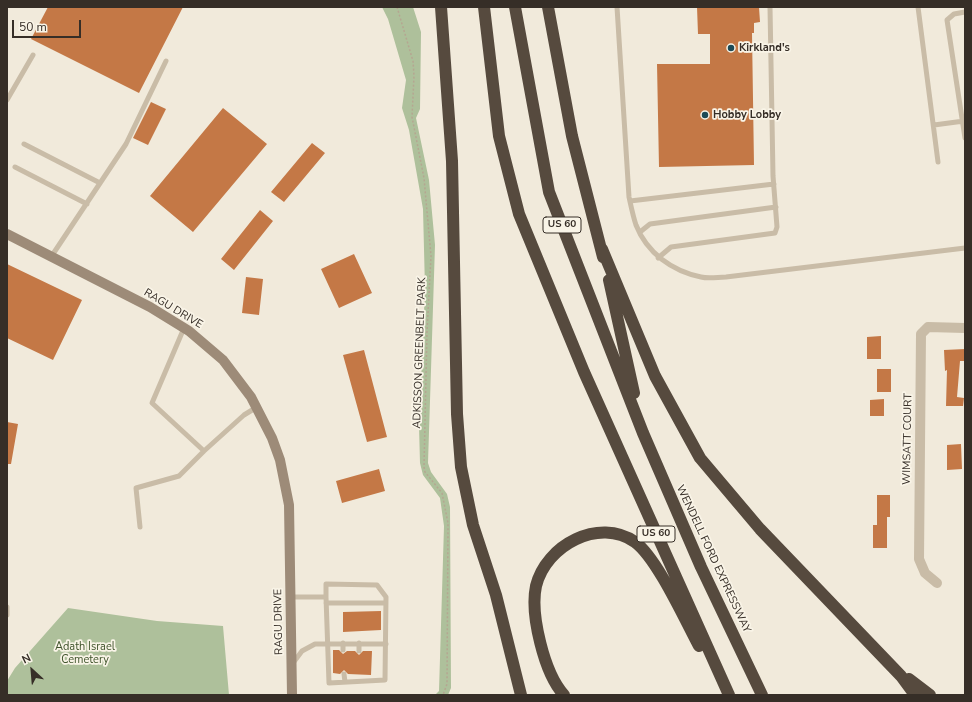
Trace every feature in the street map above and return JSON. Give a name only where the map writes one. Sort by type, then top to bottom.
[{"type":"highway","points":[[441,7],[452,161],[455,240],[457,414],[461,467],[473,525],[496,595],[521,695]]},
{"type":"highway","name":"US 60","points":[[515,7],[549,192],[643,434]]},
{"type":"highway","points":[[548,7],[572,136],[602,249],[643,434]]},
{"type":"highway","name":"US 60","points":[[484,10],[499,136],[519,214],[584,372],[729,695]]},
{"type":"highway","points":[[602,249],[655,376],[700,458],[760,529],[889,664],[915,695]]},
{"type":"highway","name":"WENDELL FORD EXPRESSWAY","points":[[643,434],[701,567],[762,695]]},
{"type":"highway","points":[[564,695],[556,686],[542,650],[535,598],[536,585],[544,568],[555,553],[581,536],[598,533],[624,536],[635,543],[648,555],[725,695]]},
{"type":"highway","points":[[889,664],[930,695]]},
{"type":"street","name":"RAGU DRIVE","points":[[7,234],[150,307],[184,328],[207,344],[223,360],[238,378],[257,407],[272,438],[285,482],[289,505],[292,695]]},
{"type":"street","name":"WIMSATT COURT","points":[[937,583],[925,574],[919,558],[921,334],[928,327],[965,328]]},
{"type":"lane","points":[[617,7],[630,201],[636,225],[649,247],[658,258],[674,268],[702,278],[726,277],[965,248]]},
{"type":"lane","points":[[658,258],[671,247],[775,233],[777,229],[774,184],[770,7]]},
{"type":"lane","points":[[918,7],[938,162]]},
{"type":"lane","points":[[965,12],[948,16],[946,20],[964,121],[965,138]]},
{"type":"lane","points":[[7,100],[33,55]]},
{"type":"lane","points":[[51,256],[126,144],[166,61]]},
{"type":"lane","points":[[934,125],[964,121]]},
{"type":"lane","points":[[24,144],[100,183]]},
{"type":"lane","points":[[15,167],[87,204]]},
{"type":"lane","points":[[630,201],[774,184]]},
{"type":"lane","points":[[640,232],[650,224],[776,208]]},
{"type":"lane","points":[[184,328],[152,403],[204,451]]},
{"type":"lane","points":[[140,527],[136,488],[179,476],[244,415],[257,407]]},
{"type":"lane","points":[[326,584],[377,584],[386,597],[385,680],[329,683],[326,597],[326,584]]},
{"type":"lane","points":[[290,597],[326,597]]},
{"type":"lane","points":[[326,603],[386,603]]},
{"type":"lane","points":[[7,607],[7,615]]},
{"type":"lane","points":[[343,643],[343,650]]},
{"type":"lane","points":[[291,665],[302,651],[314,644],[386,644]]},
{"type":"lane","points":[[359,644],[359,651]]},
{"type":"lane","points":[[344,674],[344,682]]},
{"type":"lane","points":[[360,674],[360,681]]},
{"type":"path","name":"ADKISSON GREENBELT PARK","points":[[397,7],[413,61],[414,82],[412,117],[423,172],[430,244],[424,467],[429,478],[442,492],[448,523],[447,684],[443,695]]},
{"type":"green space","points":[[382,7],[413,7],[421,32],[420,109],[416,118],[429,180],[435,245],[428,463],[431,472],[447,494],[450,507],[451,688],[448,695],[435,695],[439,691],[444,526],[440,498],[423,475],[420,463],[419,426],[425,289],[423,209],[409,130],[402,108],[406,80],[388,19]]},
{"type":"green space","name":"Adath Israel Cemetery","points":[[68,608],[157,621],[223,626],[229,695],[7,695],[7,681],[15,668]]},
{"type":"building","points":[[48,7],[183,7],[139,93],[31,39]]},
{"type":"building","name":"Hobby Lobby","points":[[697,7],[759,7],[760,22],[754,23],[754,33],[752,33],[754,165],[659,167],[657,64],[710,64],[710,34],[698,34]]},
{"type":"building","points":[[151,102],[166,109],[148,145],[133,138]]},
{"type":"building","points":[[223,108],[267,144],[193,232],[150,196]]},
{"type":"building","points":[[312,143],[325,153],[284,202],[271,192]]},
{"type":"building","points":[[260,210],[273,221],[234,270],[221,259]]},
{"type":"building","points":[[354,254],[372,293],[339,308],[321,269]]},
{"type":"building","points":[[7,264],[82,300],[53,360],[7,338]]},
{"type":"building","points":[[246,277],[263,279],[259,315],[242,313]]},
{"type":"building","points":[[881,336],[881,359],[867,359],[867,337]]},
{"type":"building","points":[[965,349],[965,361],[960,361],[957,397],[964,398],[963,406],[946,406],[947,370],[945,371],[944,350]]},
{"type":"building","points":[[364,350],[387,437],[367,442],[343,355]]},
{"type":"building","points":[[877,369],[891,369],[891,392],[877,392]]},
{"type":"building","points":[[884,399],[884,416],[870,416],[870,400]]},
{"type":"building","points":[[7,422],[18,424],[11,464],[7,464]]},
{"type":"building","points":[[961,444],[962,469],[947,470],[947,445]]},
{"type":"building","points":[[379,469],[385,491],[342,503],[336,481]]},
{"type":"building","points":[[877,495],[890,495],[890,517],[887,517],[887,548],[873,548],[873,525],[877,525]]},
{"type":"building","points":[[381,611],[381,630],[343,632],[343,612]]},
{"type":"building","points":[[333,650],[339,650],[343,654],[347,651],[355,651],[359,655],[363,651],[372,651],[371,675],[348,674],[344,670],[340,674],[333,673]]},
{"type":"place","name":"Kirkland's","points":[[731,48]]},
{"type":"place","name":"Hobby Lobby","points":[[705,115]]}]
